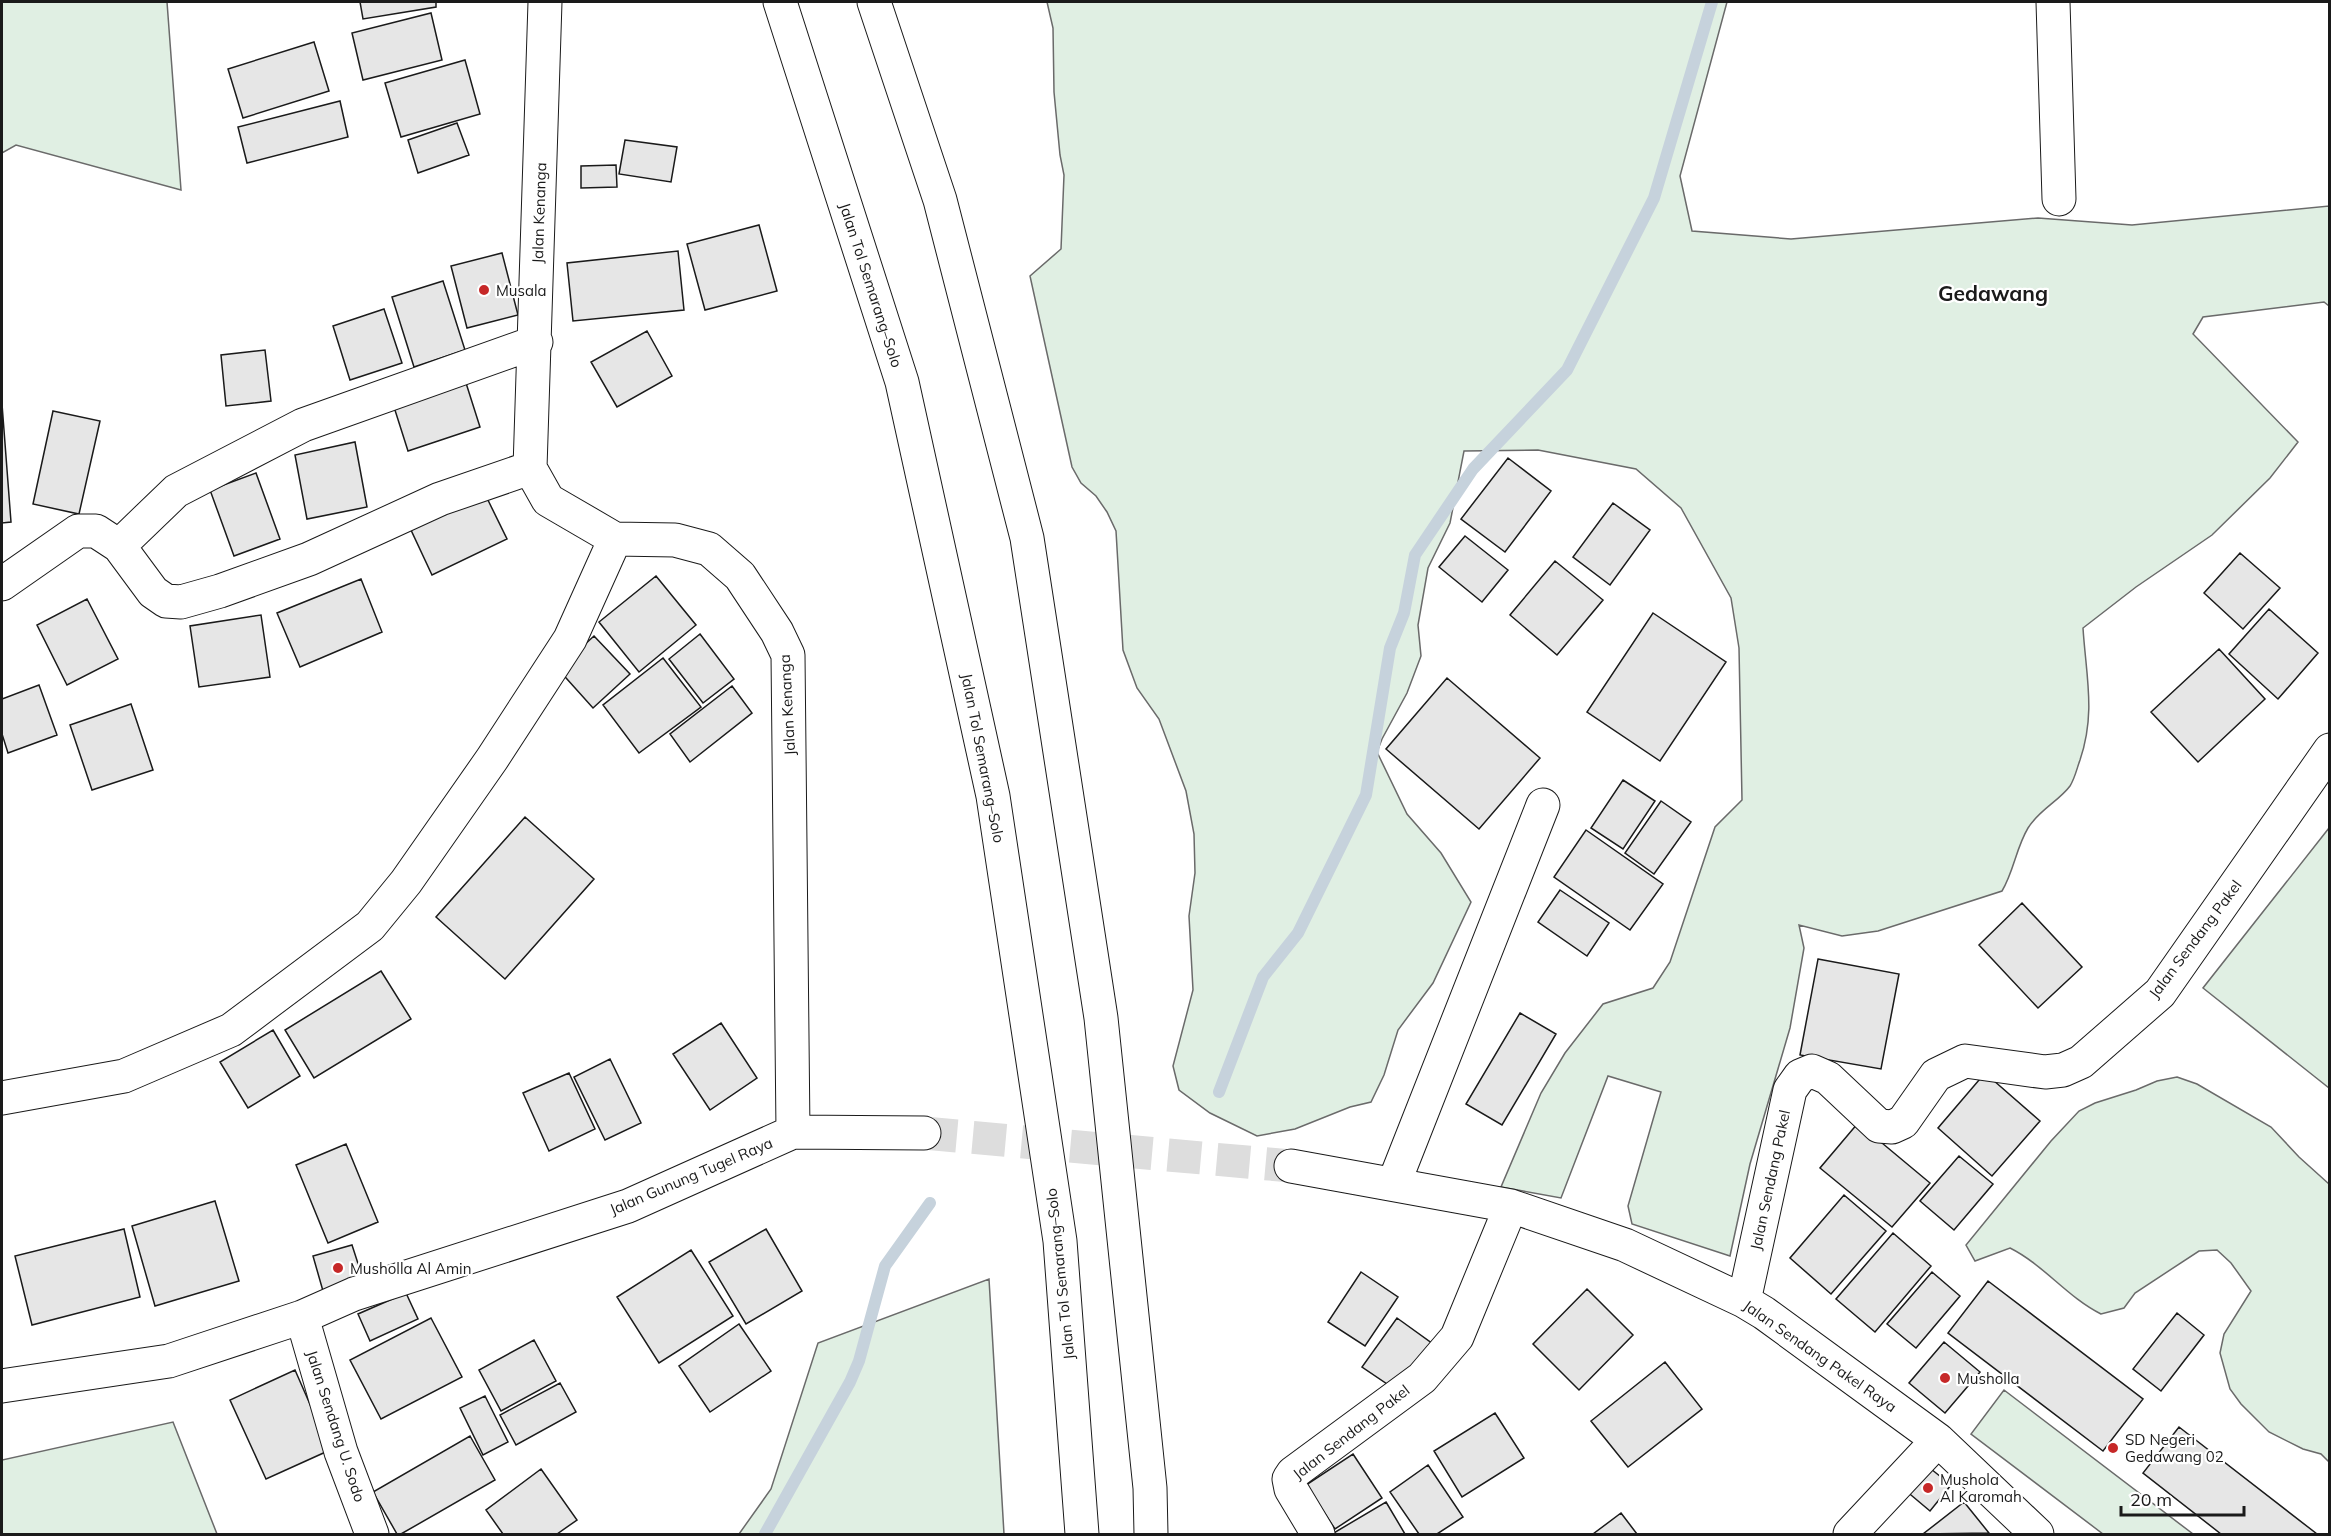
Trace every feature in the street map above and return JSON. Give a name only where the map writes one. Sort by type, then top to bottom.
[{"type":"main road","name":"Jalan Kenanga","points":[[545,2],[536,342],[530,468],[548,500],[615,539],[675,540],[709,549],[740,576],[777,632],[788,655],[793,1132]]},
{"type":"main road","name":"Jalan Tol Semarang–Solo","points":[[780,2],[902,382],[993,796],[1060,1241],[1082,1534]]},
{"type":"main road","points":[[874,2],[940,200],[1027,538],[1101,1018],[1150,1488],[1151,1534]]},
{"type":"main road","points":[[2053,2],[2059,199]]},
{"type":"main road","points":[[119,546],[176,490],[303,425],[536,342]]},
{"type":"main road","points":[[2,584],[78,531],[96,531],[119,546],[153,592],[166,601],[181,602],[220,591],[309,559],[440,499],[530,468]]},
{"type":"main road","points":[[2,1098],[124,1076],[231,1030],[370,926],[406,882],[492,759],[570,639],[615,539]]},
{"type":"main road","name":"Jalan Sendang Pakel","points":[[1744,1301],[1790,1090],[1800,1076],[1812,1071],[1828,1078],[1879,1126],[1892,1127],[1903,1122],[1936,1075],[1965,1060],[2045,1072],[2063,1070],[2081,1062],[2160,993],[2330,750]]},
{"type":"main road","points":[[1394,1183],[1544,806]]},
{"type":"main road","points":[[793,1132],[924,1133]]},
{"type":"main road","name":"Jalan Gunung Tugel Raya","points":[[2,1386],[169,1361],[302,1317],[354,1293],[628,1206],[793,1132]]},
{"type":"main road","name":"Jalan Sendang Pakel Raya","points":[[1291,1166],[1511,1206],[1625,1245],[1744,1301],[1764,1313],[1938,1440],[2037,1534]]},
{"type":"main road","name":"Jalan Sendang Pakel","points":[[1318,1534],[1291,1489],[1289,1479],[1293,1473],[1422,1378],[1457,1336],[1511,1206]]},
{"type":"main road","name":"Jalan Sendang U. Sodo","points":[[302,1317],[341,1452],[372,1534]]},
{"type":"main road","points":[[1850,1534],[1938,1440]]},
{"type":"green space","points":[[2,2],[167,2],[181,190],[16,145],[2,153]]},
{"type":"green space","points":[[1047,2],[1727,2],[1680,176],[1692,231],[1791,239],[2038,218],[2132,225],[2329,206],[2329,306],[2324,302],[2203,317],[2193,334],[2298,442],[2270,478],[2212,535],[2136,587],[2083,628],[2089,710],[2085,743],[2080,760],[2070,786],[2028,828],[2002,891],[1878,931],[1842,936],[1799,925],[1804,948],[1790,1028],[1750,1164],[1730,1256],[1632,1224],[1628,1206],[1661,1092],[1608,1076],[1561,1198],[1501,1187],[1541,1093],[1565,1053],[1603,1004],[1653,988],[1670,962],[1715,827],[1742,800],[1739,648],[1731,598],[1681,508],[1636,469],[1538,450],[1464,451],[1450,523],[1428,568],[1418,625],[1421,656],[1407,693],[1377,752],[1407,814],[1441,853],[1471,902],[1433,983],[1398,1030],[1384,1075],[1371,1102],[1350,1107],[1295,1129],[1257,1136],[1210,1113],[1179,1090],[1173,1066],[1193,990],[1189,916],[1195,873],[1194,834],[1186,791],[1159,719],[1137,688],[1123,650],[1116,531],[1096,496],[1081,483],[1072,467],[1030,276],[1061,249],[1064,175],[1054,92],[1053,28]]},
{"type":"green space","points":[[2329,828],[2329,1088],[2203,988]]},
{"type":"green space","points":[[2177,1077],[2197,1084],[2271,1127],[2329,1184],[2329,1462],[2321,1454],[2303,1449],[2269,1432],[2241,1404],[2230,1389],[2220,1353],[2224,1334],[2251,1291],[2231,1263],[2217,1250],[2199,1251],[2135,1293],[2124,1308],[2101,1314],[2077,1299],[2034,1263],[2010,1248],[1975,1261],[1966,1245],[2051,1141],[2079,1111],[2157,1081]]},
{"type":"green space","points":[[989,1279],[1004,1534],[739,1534],[771,1489],[818,1343]]},
{"type":"green space","points":[[2004,1390],[2193,1534],[2103,1534],[1971,1434]]},
{"type":"green space","points":[[173,1422],[217,1534],[2,1534],[2,1460]]},
{"type":"building","points":[[360,2],[436,2],[436,7],[363,19]]},
{"type":"building","points":[[431,13],[442,60],[363,80],[352,33]]},
{"type":"building","points":[[314,42],[329,91],[243,118],[228,69]]},
{"type":"building","points":[[465,60],[480,114],[401,137],[385,83]]},
{"type":"building","points":[[340,101],[348,137],[247,163],[238,127]]},
{"type":"building","points":[[457,123],[469,155],[418,173],[408,140]]},
{"type":"building","points":[[625,140],[677,147],[671,182],[619,174]]},
{"type":"building","points":[[616,165],[617,187],[581,188],[581,166]]},
{"type":"building","points":[[759,225],[777,291],[705,310],[687,244]]},
{"type":"building","points":[[678,251],[684,310],[573,321],[567,263]]},
{"type":"building","name":"Musala","points":[[502,253],[518,315],[467,328],[451,266]]},
{"type":"building","points":[[443,281],[465,350],[414,367],[392,297]]},
{"type":"building","points":[[384,309],[402,363],[350,380],[333,326]]},
{"type":"building","points":[[647,331],[672,376],[617,407],[591,362]]},
{"type":"building","points":[[265,350],[271,401],[226,406],[221,355]]},
{"type":"building","points":[[466,383],[480,427],[408,451],[394,407]]},
{"type":"building","points":[[2,404],[11,522],[2,523]]},
{"type":"building","points":[[53,411],[100,421],[79,514],[33,504]]},
{"type":"building","points":[[355,442],[367,507],[307,519],[295,455]]},
{"type":"building","points":[[1508,458],[1551,491],[1505,552],[1461,519]]},
{"type":"building","points":[[256,473],[280,539],[234,556],[210,490]]},
{"type":"building","points":[[485,494],[507,539],[432,575],[411,530]]},
{"type":"building","points":[[1613,503],[1650,530],[1610,585],[1573,557]]},
{"type":"building","points":[[1465,536],[1508,570],[1482,602],[1439,567]]},
{"type":"building","points":[[2240,553],[2280,588],[2243,629],[2204,593]]},
{"type":"building","points":[[1555,561],[1603,600],[1557,655],[1510,615]]},
{"type":"building","points":[[656,576],[696,625],[639,672],[599,622]]},
{"type":"building","points":[[361,579],[382,632],[300,667],[277,613]]},
{"type":"building","points":[[87,599],[118,659],[67,685],[37,625]]},
{"type":"building","points":[[2269,609],[2318,653],[2278,699],[2229,654]]},
{"type":"building","points":[[1653,613],[1726,662],[1660,761],[1587,712]]},
{"type":"building","points":[[261,615],[270,677],[199,687],[190,626]]},
{"type":"building","points":[[700,634],[734,679],[703,703],[669,659]]},
{"type":"building","points":[[594,636],[630,674],[593,708],[558,669]]},
{"type":"building","points":[[2219,649],[2265,699],[2198,762],[2151,712]]},
{"type":"building","points":[[663,658],[701,707],[639,753],[603,705]]},
{"type":"building","points":[[1447,678],[1540,758],[1479,829],[1386,749]]},
{"type":"building","points":[[39,685],[57,735],[8,753],[2,734],[2,699]]},
{"type":"building","points":[[732,686],[752,713],[690,762],[670,734]]},
{"type":"building","points":[[131,704],[153,770],[92,790],[70,725]]},
{"type":"building","points":[[1623,780],[1655,801],[1623,849],[1591,828]]},
{"type":"building","points":[[1661,801],[1691,822],[1654,874],[1625,853]]},
{"type":"building","points":[[525,817],[594,879],[505,979],[436,917]]},
{"type":"building","points":[[1586,830],[1663,884],[1630,930],[1554,877]]},
{"type":"building","points":[[1560,890],[1609,923],[1587,956],[1538,922]]},
{"type":"building","points":[[2022,903],[2082,967],[2038,1008],[1979,945]]},
{"type":"building","points":[[1818,959],[1899,974],[1881,1069],[1800,1055]]},
{"type":"building","points":[[381,971],[411,1019],[314,1078],[285,1030]]},
{"type":"building","points":[[1520,1013],[1556,1034],[1502,1125],[1466,1104]]},
{"type":"building","points":[[721,1023],[757,1078],[710,1110],[673,1054]]},
{"type":"building","points":[[273,1030],[300,1076],[248,1108],[220,1062]]},
{"type":"building","points":[[610,1059],[641,1123],[605,1140],[574,1077]]},
{"type":"building","points":[[569,1073],[595,1129],[549,1151],[523,1093]]},
{"type":"building","points":[[1985,1073],[2040,1121],[1992,1176],[1938,1128]]},
{"type":"building","points":[[1858,1123],[1930,1183],[1892,1227],[1820,1168]]},
{"type":"building","points":[[346,1144],[378,1222],[328,1243],[296,1165]]},
{"type":"building","points":[[1959,1156],[1993,1184],[1954,1230],[1920,1201]]},
{"type":"building","points":[[1844,1195],[1886,1231],[1831,1294],[1790,1258]]},
{"type":"building","points":[[215,1201],[239,1281],[155,1306],[132,1226]]},
{"type":"building","points":[[124,1229],[140,1297],[32,1325],[15,1256]]},
{"type":"building","points":[[766,1229],[802,1291],[746,1324],[709,1262]]},
{"type":"building","points":[[1893,1233],[1931,1266],[1875,1332],[1836,1299]]},
{"type":"building","name":"Musholla Al Amin","points":[[352,1245],[363,1279],[323,1291],[313,1256]]},
{"type":"building","points":[[691,1250],[733,1316],[659,1363],[617,1297]]},
{"type":"building","points":[[1361,1272],[1398,1297],[1365,1346],[1328,1322]]},
{"type":"building","points":[[1932,1272],[1960,1296],[1916,1348],[1887,1324]]},
{"type":"building","points":[[1988,1281],[2143,1399],[2103,1451],[1948,1333]]},
{"type":"building","points":[[1587,1289],[1633,1335],[1579,1390],[1533,1344]]},
{"type":"building","points":[[406,1293],[418,1319],[370,1341],[358,1314]]},
{"type":"building","points":[[2177,1313],[2204,1335],[2161,1391],[2133,1369]]},
{"type":"building","points":[[431,1318],[462,1377],[381,1419],[350,1360]]},
{"type":"building","points":[[1397,1318],[1433,1344],[1399,1392],[1362,1367]]},
{"type":"building","points":[[739,1324],[771,1371],[710,1412],[679,1366]]},
{"type":"building","points":[[534,1340],[556,1381],[501,1411],[479,1370]]},
{"type":"building","name":"Musholla","points":[[1944,1342],[1980,1372],[1945,1413],[1909,1383]]},
{"type":"building","points":[[1665,1362],[1702,1409],[1628,1467],[1591,1421]]},
{"type":"building","points":[[295,1370],[330,1450],[266,1479],[230,1400]]},
{"type":"building","points":[[560,1383],[576,1412],[516,1445],[500,1415]]},
{"type":"building","points":[[485,1396],[508,1442],[483,1455],[460,1408]]},
{"type":"building","points":[[1495,1413],[1524,1458],[1462,1497],[1434,1451]]},
{"type":"building","points":[[2179,1427],[2317,1534],[2221,1534],[2143,1473]]},
{"type":"building","points":[[470,1436],[495,1480],[401,1534],[397,1534],[373,1492]]},
{"type":"building","points":[[1353,1454],[1382,1498],[1335,1529],[1306,1485]]},
{"type":"building","points":[[1428,1465],[1463,1517],[1437,1534],[1419,1534],[1390,1492]]},
{"type":"building","name":"Mushola Al Karomah","points":[[1926,1465],[1951,1485],[1930,1511],[1905,1490]]},
{"type":"building","points":[[541,1469],[577,1520],[557,1534],[503,1534],[486,1510]]},
{"type":"building","points":[[1386,1502],[1405,1534],[1332,1534]]},
{"type":"building","points":[[1964,1502],[1989,1533],[1923,1534]]},
{"type":"building","points":[[1621,1513],[1637,1534],[1593,1534]]},
{"type":"waterway","points":[[1219,1092],[1263,977],[1298,933],[1366,795],[1390,648],[1404,613],[1415,555],[1473,469],[1567,370],[1654,198],[1712,2]]},
{"type":"waterway","points":[[765,1534],[850,1382],[859,1361],[885,1266],[930,1203]]},
{"type":"tunnel","points":[[924,1133],[1291,1166]]},
{"type":"place","name":"Musala","points":[[484,290]]},
{"type":"place","name":"Musholla Al Amin","points":[[338,1268]]},
{"type":"place","name":"Musholla","points":[[1945,1378]]},
{"type":"place","name":"SD Negeri Gedawang 02","points":[[2113,1448]]},
{"type":"place","name":"Mushola Al Karomah","points":[[1928,1488]]},
{"type":"district","name":"Gedawang","points":[[1993,293]]}]
